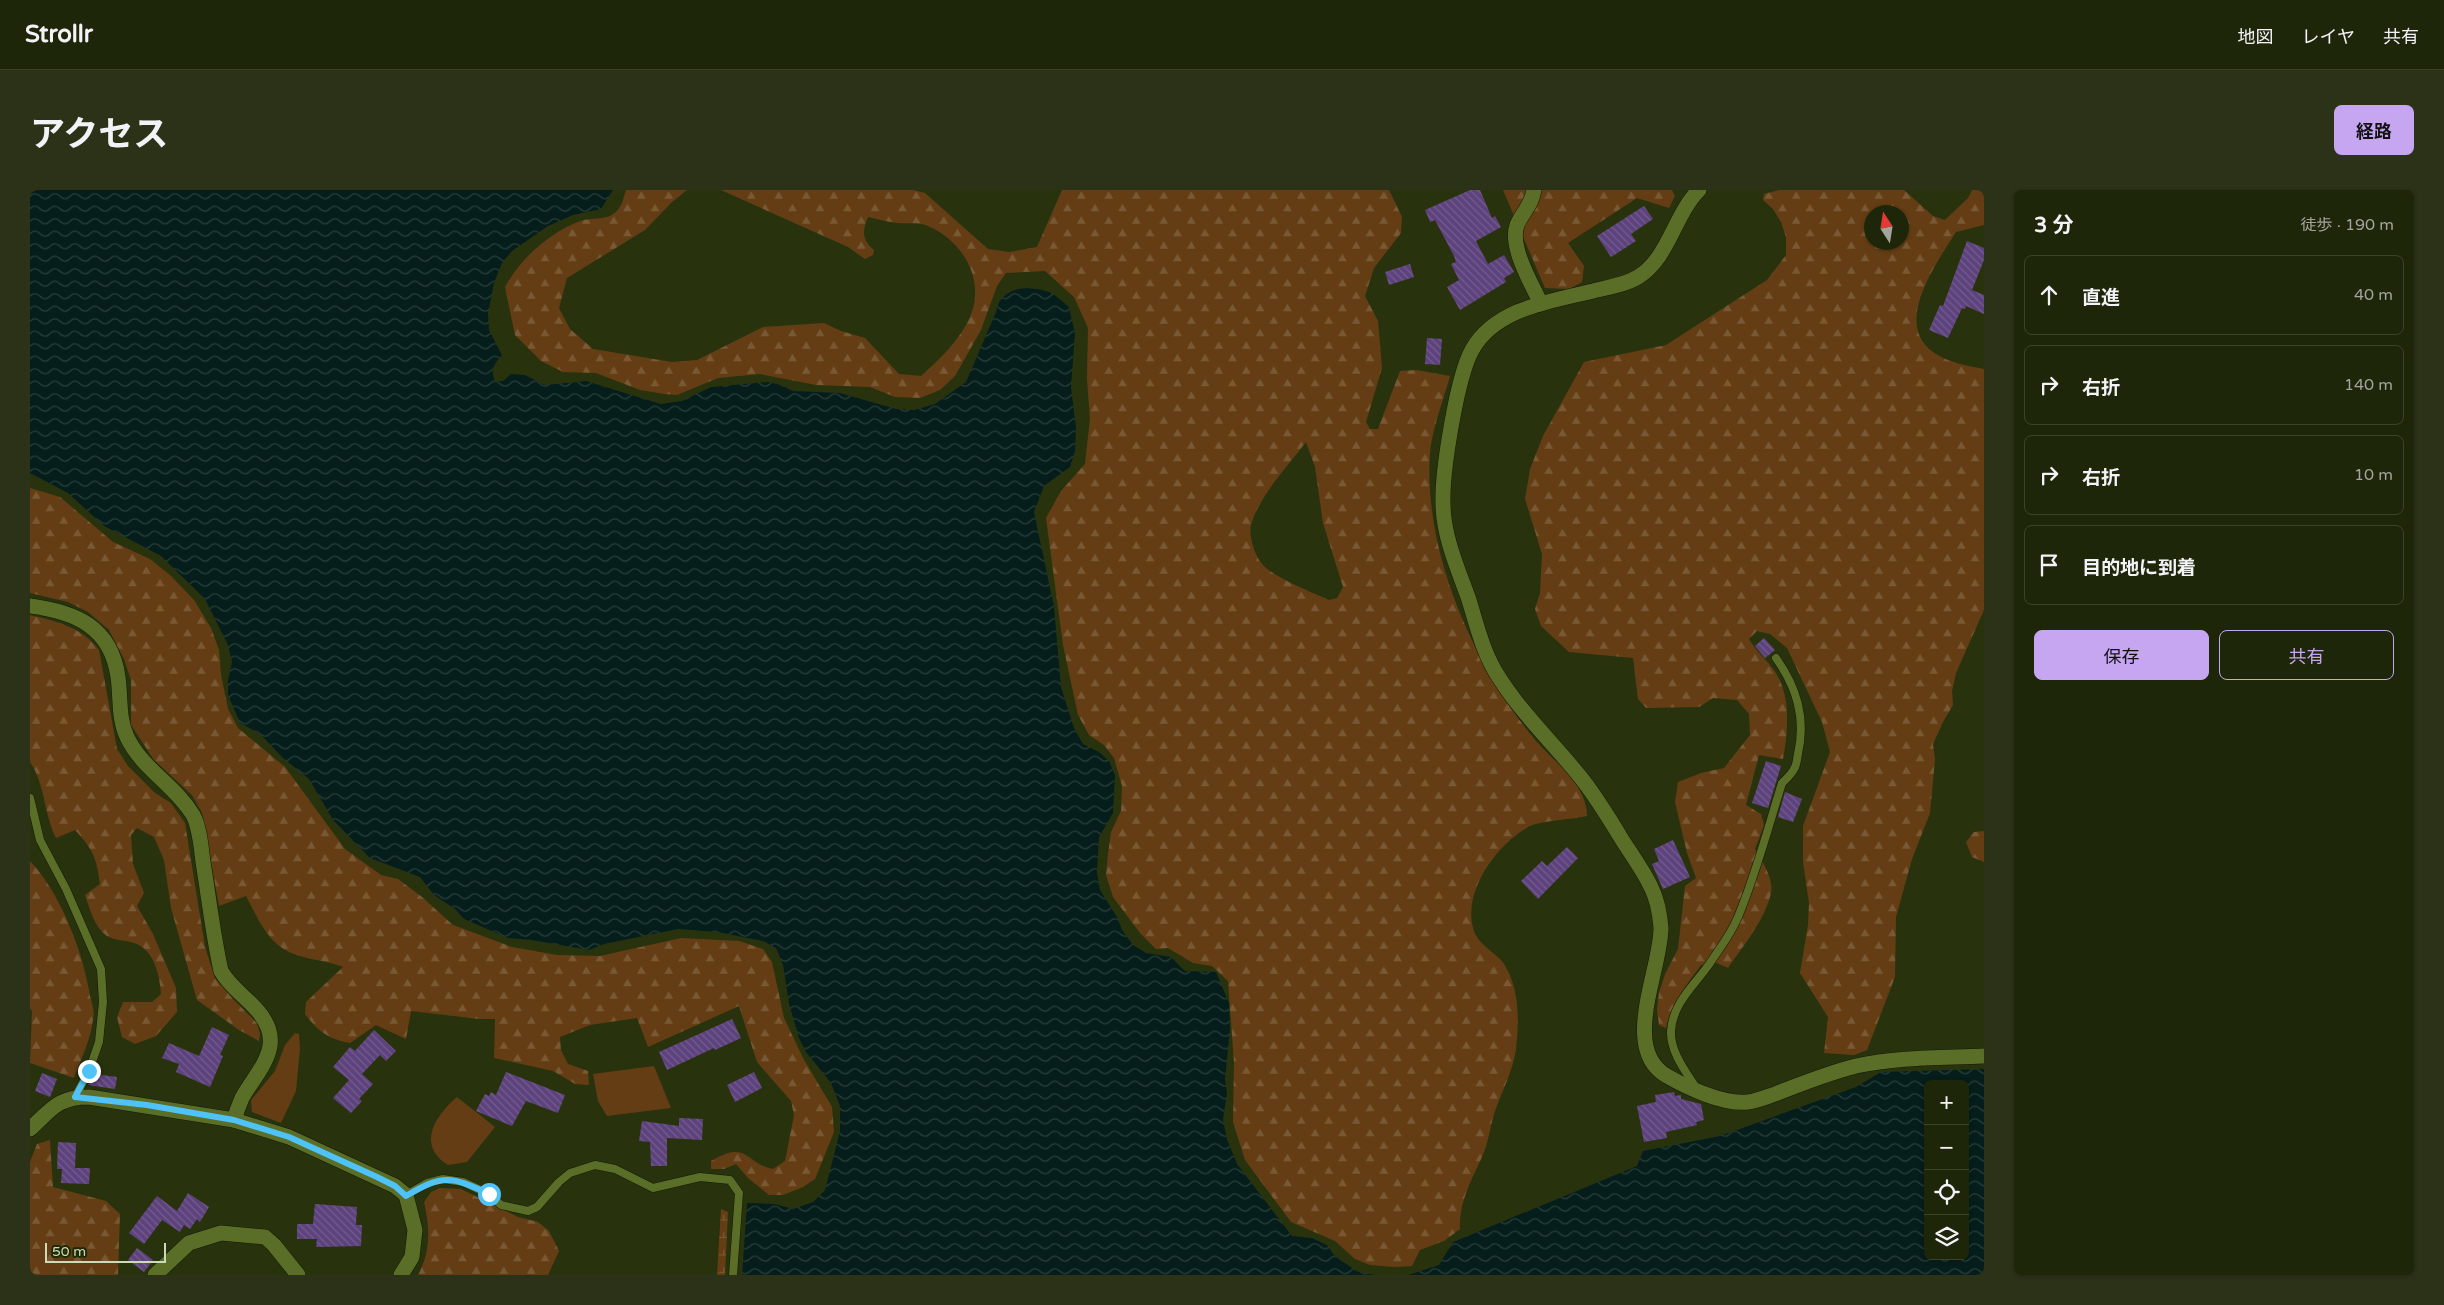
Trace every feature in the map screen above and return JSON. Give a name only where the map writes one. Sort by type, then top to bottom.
[{"type":"street","points":[[1534,190],[1532,203],[1517,226],[1515,242],[1540,304]]},
{"type":"street","points":[[1699,190],[1682,213],[1651,266],[1638,277],[1623,284],[1540,304],[1515,313],[1486,331],[1473,348],[1459,391],[1444,476],[1443,503],[1445,526],[1486,652],[1496,674],[1509,692],[1584,781],[1652,888],[1659,909],[1661,930],[1644,1026],[1649,1057],[1665,1075],[1725,1101],[1751,1102],[1852,1067],[1886,1060],[1984,1056]]},
{"type":"street","points":[[30,606],[70,615],[92,626],[106,640],[113,653],[118,677],[120,715],[126,735],[134,751],[183,801],[197,825],[221,971],[228,982],[257,1010],[271,1030],[271,1048],[241,1100],[234,1120]]},
{"type":"street","points":[[30,1129],[54,1104],[75,1097],[147,1105],[234,1120],[289,1137],[395,1186],[406,1196],[415,1230],[415,1246],[412,1257],[401,1275]]},
{"type":"street","points":[[155,1275],[189,1243],[221,1233],[264,1236],[274,1245],[298,1275]]},
{"type":"lane","points":[[1698,1090],[1681,1064],[1674,1048],[1671,1032],[1674,1015],[1682,997],[1702,974],[1738,919],[1782,784],[1794,769],[1800,743],[1802,720],[1796,696],[1790,677],[1776,658]]},
{"type":"lane","points":[[30,798],[40,840],[66,889],[101,969],[103,1002],[99,1042],[89,1071],[75,1097]]},
{"type":"lane","points":[[406,1196],[427,1183],[443,1178],[463,1182],[489,1194],[501,1205],[528,1211],[538,1208],[559,1182],[570,1173],[595,1165],[615,1169],[653,1188],[700,1177],[730,1180],[739,1193],[733,1275]]},
{"type":"green space","points":[[626,190],[687,190],[671,203],[645,230],[567,278],[559,308],[570,329],[593,349],[672,362],[697,360],[763,327],[824,323],[841,331],[865,338],[899,374],[921,376],[961,334],[970,317],[974,303],[975,289],[973,276],[968,263],[952,241],[925,225],[894,223],[868,217],[864,235],[867,243],[874,250],[873,255],[865,259],[848,247],[721,190],[913,190],[925,193],[988,249],[1009,252],[1037,247],[1062,190],[1389,190],[1402,217],[1401,233],[1374,268],[1365,296],[1378,321],[1382,368],[1366,422],[1370,429],[1378,429],[1400,371],[1416,370],[1450,376],[1430,453],[1430,490],[1435,528],[1443,565],[1471,639],[1489,673],[1509,706],[1531,735],[1574,781],[1581,792],[1587,816],[1528,827],[1516,835],[1493,858],[1477,886],[1472,901],[1471,916],[1474,931],[1480,941],[1504,964],[1513,984],[1518,1017],[1516,1049],[1510,1074],[1494,1114],[1484,1152],[1470,1183],[1461,1210],[1460,1229],[1444,1241],[1420,1250],[1412,1266],[1370,1265],[1355,1259],[1335,1241],[1291,1222],[1245,1160],[1233,1122],[1234,1063],[1228,981],[1212,966],[1193,963],[1168,948],[1156,949],[1140,933],[1113,897],[1106,875],[1111,832],[1121,811],[1122,786],[1114,758],[1104,745],[1089,735],[1078,715],[1063,645],[1046,518],[1061,491],[1085,464],[1090,419],[1087,379],[1088,328],[1074,297],[1045,271],[1006,273],[997,286],[981,330],[955,376],[940,390],[920,398],[895,397],[870,387],[816,385],[760,374],[718,378],[677,395],[640,390],[596,373],[563,372],[541,361],[515,335],[505,287],[511,277],[536,248],[568,226],[580,221],[611,215],[620,206]],"holes":[[[1306,442],[1315,467],[1323,523],[1343,587],[1337,598],[1329,600],[1293,584],[1267,569],[1257,556],[1250,534],[1251,525],[1260,503]]]},
{"type":"green space","points":[[1503,190],[1672,190],[1675,196],[1669,208],[1637,198],[1568,243],[1584,266],[1582,282],[1569,289],[1545,288]]},
{"type":"green space","points":[[1779,190],[1904,190],[1933,216],[1945,220],[1968,198],[1972,190],[1984,190],[1984,225],[1956,232],[1922,292],[1917,325],[1921,340],[1933,352],[1957,363],[1984,369],[1984,610],[1956,673],[1952,691],[1953,705],[1933,744],[1935,759],[1930,813],[1912,859],[1896,917],[1895,977],[1867,1050],[1854,1055],[1824,1053],[1828,1017],[1800,973],[1808,925],[1809,903],[1803,862],[1803,826],[1830,752],[1822,722],[1787,648],[1770,634],[1757,631],[1749,639],[1779,679],[1786,701],[1787,713],[1783,759],[1759,755],[1746,805],[1761,814],[1764,825],[1755,849],[1767,870],[1771,882],[1771,893],[1768,903],[1753,932],[1728,968],[1717,963],[1701,965],[1675,1003],[1666,1028],[1659,1025],[1657,1010],[1659,993],[1665,974],[1678,949],[1685,886],[1696,878],[1687,853],[1675,802],[1678,782],[1701,773],[1724,768],[1750,735],[1749,714],[1737,700],[1713,698],[1699,707],[1646,708],[1638,699],[1633,658],[1569,652],[1541,626],[1535,609],[1540,593],[1542,554],[1525,499],[1530,469],[1543,436],[1584,362],[1666,345],[1767,280],[1786,255],[1786,237],[1781,222],[1773,209],[1763,200],[1764,194]]},
{"type":"green space","points":[[30,488],[60,497],[113,542],[150,559],[171,576],[194,600],[211,628],[219,650],[221,675],[228,709],[238,728],[285,767],[345,849],[381,875],[398,879],[422,897],[453,925],[512,947],[557,955],[600,956],[681,938],[739,941],[763,949],[772,962],[784,1018],[803,1058],[832,1107],[834,1132],[815,1179],[803,1187],[783,1195],[769,1195],[748,1178],[736,1164],[724,1169],[711,1169],[711,1161],[733,1152],[746,1155],[757,1163],[773,1169],[785,1161],[794,1115],[791,1101],[757,1062],[739,1006],[648,1047],[637,1018],[590,1025],[560,1037],[561,1050],[568,1064],[588,1071],[589,1085],[575,1084],[553,1071],[494,1058],[495,1019],[479,1019],[411,1011],[406,1039],[376,1025],[350,1043],[330,1037],[319,1030],[305,1014],[306,1002],[343,967],[306,958],[285,950],[265,930],[246,896],[219,906],[202,813],[192,795],[154,760],[131,725],[131,680],[124,659],[109,630],[88,612],[68,602],[30,593]]},
{"type":"green space","points":[[30,615],[77,630],[99,650],[117,749],[128,766],[155,793],[171,803],[185,823],[205,947],[215,978],[257,1023],[260,1034],[259,1041],[239,1030],[197,1000],[171,908],[164,860],[154,837],[137,828],[131,835],[133,864],[144,893],[137,906],[153,934],[176,988],[177,1012],[156,1036],[135,1044],[122,1037],[117,1017],[123,1002],[152,1002],[161,994],[159,980],[152,959],[143,948],[137,944],[107,936],[96,923],[85,895],[100,884],[96,861],[86,843],[75,830],[56,838],[52,829],[42,789],[30,762]]},
{"type":"green space","points":[[1984,831],[1984,862],[1972,857],[1966,842],[1974,832]]},
{"type":"green space","points":[[30,861],[51,890],[69,924],[82,961],[93,1008],[94,1016],[90,1034],[74,1078],[30,1063],[32,1011],[30,1008]]},
{"type":"green space","points":[[295,1033],[299,1034],[300,1049],[296,1091],[281,1123],[252,1112],[251,1100],[275,1071],[285,1045]]},
{"type":"green space","points":[[654,1066],[671,1108],[607,1116],[598,1101],[593,1074]]},
{"type":"green space","points":[[457,1097],[495,1127],[467,1162],[448,1165],[438,1157],[433,1149],[432,1131],[442,1113]]},
{"type":"green space","points":[[50,1140],[53,1187],[106,1201],[120,1214],[118,1275],[30,1275],[30,1162],[37,1144]]},
{"type":"green space","points":[[440,1188],[461,1189],[518,1217],[538,1222],[549,1231],[559,1251],[548,1275],[418,1275],[425,1257],[428,1239],[424,1202],[431,1192]]},
{"type":"green space","points":[[721,1209],[728,1212],[725,1275],[717,1275]]},
{"type":"water","points":[[30,190],[613,190],[601,209],[573,215],[548,226],[512,251],[502,263],[494,283],[488,313],[489,330],[502,355],[494,367],[493,374],[495,381],[503,381],[511,374],[525,375],[545,385],[586,381],[661,404],[682,401],[711,387],[768,382],[781,385],[793,391],[840,393],[896,409],[914,410],[935,404],[966,382],[998,304],[1008,293],[1030,288],[1046,291],[1056,296],[1069,307],[1075,333],[1071,387],[1076,428],[1075,451],[1070,467],[1044,486],[1034,512],[1054,607],[1061,687],[1074,728],[1083,744],[1099,752],[1109,761],[1115,775],[1113,813],[1099,837],[1097,872],[1100,890],[1117,917],[1122,930],[1133,945],[1146,953],[1171,957],[1185,971],[1216,972],[1229,1003],[1230,1029],[1225,1079],[1227,1093],[1223,1120],[1227,1139],[1237,1164],[1292,1236],[1312,1238],[1327,1245],[1334,1255],[1356,1271],[1374,1275],[742,1275],[747,1203],[775,1204],[793,1209],[813,1202],[825,1190],[840,1131],[840,1106],[831,1083],[806,1052],[799,1038],[789,1004],[783,965],[776,948],[763,941],[718,932],[678,929],[604,944],[589,950],[532,940],[508,938],[464,919],[455,909],[434,895],[420,877],[370,858],[333,820],[309,779],[283,758],[260,734],[240,723],[228,695],[228,680],[232,662],[228,645],[205,599],[161,556],[104,526],[68,493],[30,473]]},
{"type":"water","points":[[1984,1069],[1984,1275],[1408,1275],[1439,1265],[1453,1242],[1637,1166],[1643,1151],[1720,1136],[1856,1087],[1881,1072]]},
{"type":"building","points":[[1470,190],[1480,190],[1492,218],[1495,216],[1501,227],[1476,241],[1488,264],[1504,255],[1514,272],[1504,278],[1506,282],[1460,310],[1447,287],[1459,280],[1451,264],[1456,262],[1454,256],[1435,220],[1430,222],[1425,210]]},
{"type":"building","points":[[1644,206],[1653,219],[1631,234],[1636,241],[1611,257],[1597,236]]},
{"type":"building","points":[[1967,241],[1984,248],[1984,260],[1972,290],[1984,295],[1984,314],[1966,306],[1965,309],[1962,308],[1948,338],[1929,330],[1940,305],[1943,306]]},
{"type":"building","points":[[1410,264],[1414,277],[1389,285],[1385,272]]},
{"type":"building","points":[[1427,338],[1442,339],[1440,365],[1425,364]]},
{"type":"building","points":[[1764,638],[1775,650],[1765,658],[1755,646]]},
{"type":"building","points":[[1766,761],[1781,766],[1768,808],[1752,803]]},
{"type":"building","points":[[1785,792],[1802,799],[1793,822],[1778,817]]},
{"type":"building","points":[[1673,840],[1690,877],[1663,889],[1652,864],[1659,861],[1654,849]]},
{"type":"building","points":[[1567,847],[1578,858],[1538,899],[1521,881],[1542,861],[1547,866]]},
{"type":"building","points":[[732,1019],[741,1038],[715,1050],[714,1048],[667,1070],[659,1052]]},
{"type":"building","points":[[212,1027],[229,1035],[220,1055],[223,1056],[210,1087],[176,1072],[179,1064],[162,1058],[169,1043],[199,1056]]},
{"type":"building","points":[[374,1030],[396,1051],[386,1061],[380,1055],[362,1074],[373,1084],[359,1099],[362,1101],[351,1113],[333,1098],[349,1080],[333,1067],[350,1047],[355,1051]]},
{"type":"building","points":[[506,1072],[565,1095],[558,1113],[526,1101],[512,1126],[476,1111],[485,1094],[489,1096],[491,1092],[496,1095]]},
{"type":"building","points":[[754,1072],[762,1088],[735,1102],[727,1085]]},
{"type":"building","points":[[42,1073],[57,1079],[50,1097],[35,1091]]},
{"type":"building","points":[[94,1074],[117,1077],[115,1089],[88,1085]]},
{"type":"building","points":[[1674,1092],[1675,1096],[1681,1095],[1681,1099],[1701,1104],[1704,1120],[1696,1122],[1697,1125],[1666,1132],[1667,1138],[1644,1142],[1637,1106],[1656,1102],[1655,1095]]},
{"type":"building","points":[[679,1118],[703,1119],[702,1140],[667,1138],[667,1166],[651,1166],[650,1142],[639,1141],[642,1121],[679,1126]]},
{"type":"building","points":[[58,1142],[76,1143],[75,1168],[90,1168],[89,1184],[61,1183],[62,1169],[57,1169]]},
{"type":"building","points":[[188,1193],[209,1207],[200,1222],[197,1219],[190,1229],[184,1225],[180,1232],[162,1220],[144,1244],[129,1233],[157,1196],[177,1211]]},
{"type":"building","points":[[315,1204],[357,1207],[356,1225],[362,1225],[361,1246],[316,1247],[317,1239],[297,1239],[297,1224],[313,1224]]},
{"type":"building","points":[[137,1248],[153,1260],[144,1272],[128,1260]]},
{"type":"route","points":[[89,1071],[75,1097],[147,1105],[234,1120],[289,1137],[395,1186],[406,1196],[427,1183],[443,1178],[463,1182],[489,1194]]}]
